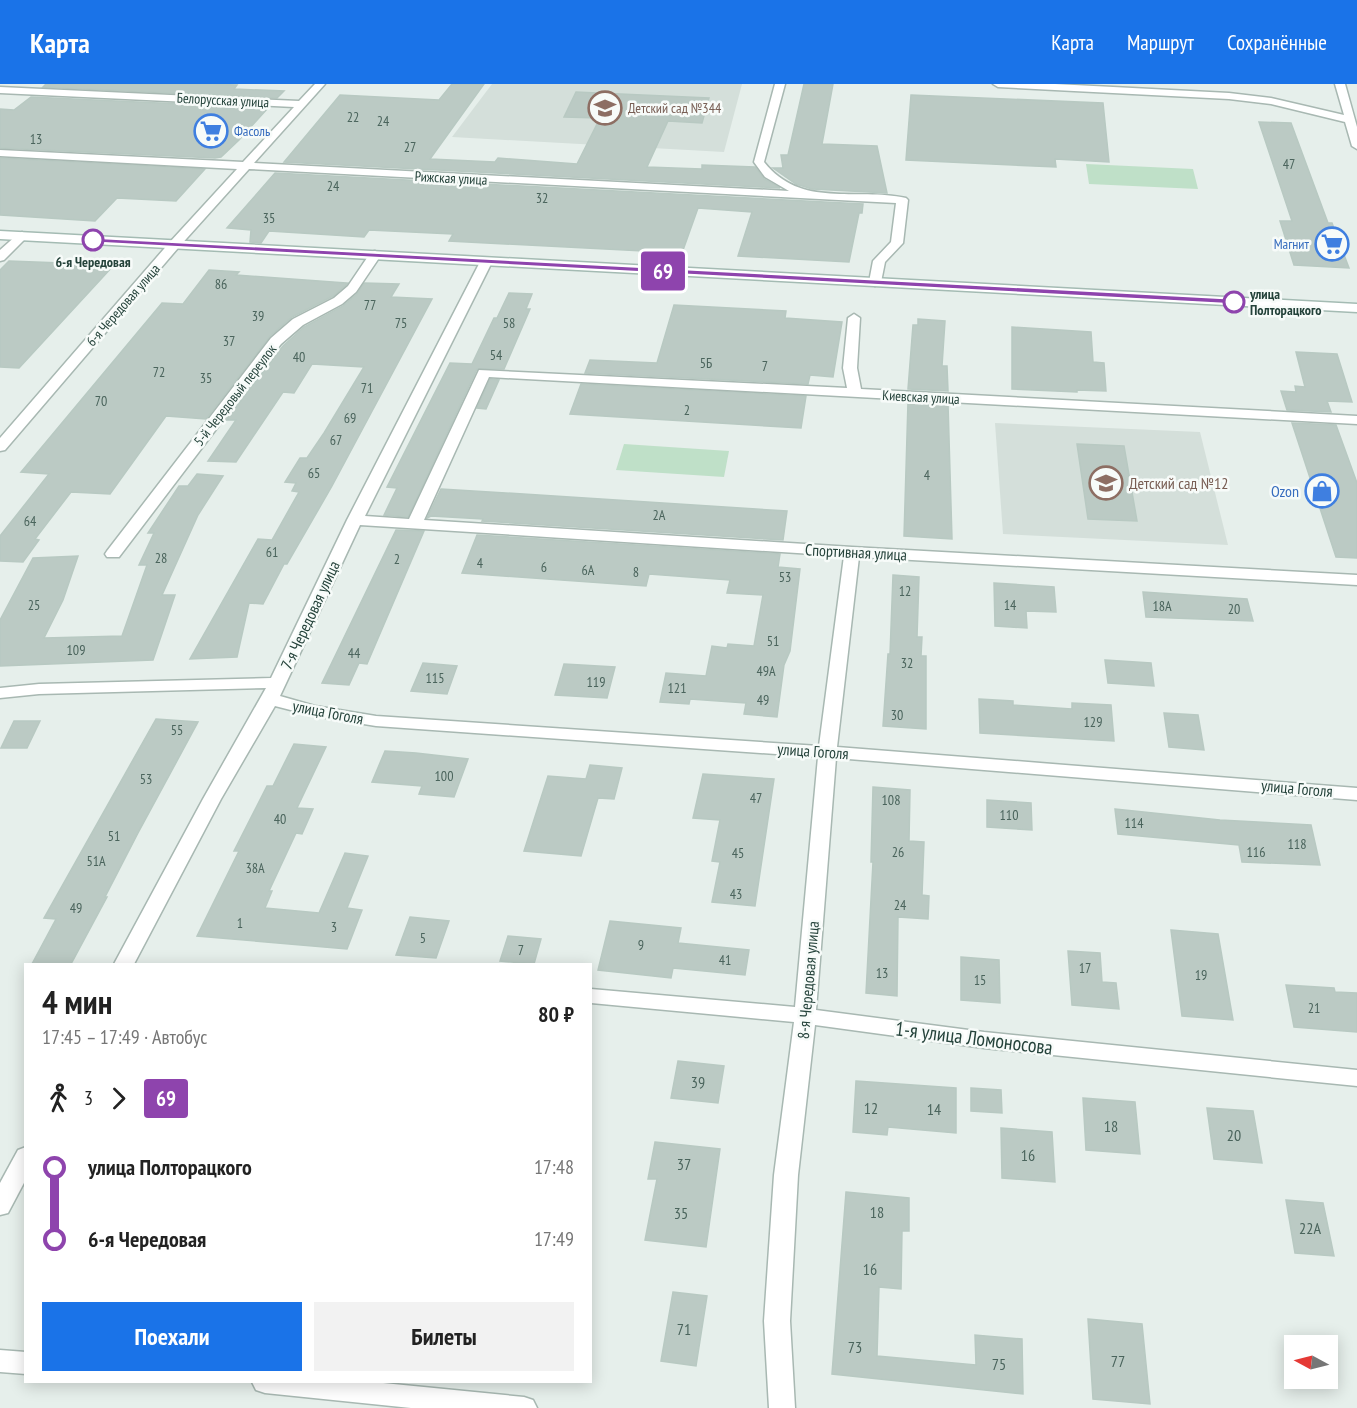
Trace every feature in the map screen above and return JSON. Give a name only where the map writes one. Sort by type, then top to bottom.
[{"type":"street","name":"6-я Чередовая улица","points":[[0,447],[174,245],[320,84]]},
{"type":"street","points":[[780,84],[759,162],[769,175],[811,196]]},
{"type":"street","points":[[998,84],[1229,96],[1271,101],[1350,120]]},
{"type":"street","points":[[1342,89],[1357,146]]},
{"type":"street","points":[[1342,89],[1357,95]]},
{"type":"street","name":"Белорусская улица","points":[[0,90],[302,104]]},
{"type":"street","name":"Рижская улица","points":[[0,153],[902,200],[897,243],[879,261],[875,282]]},
{"type":"street","points":[[0,235],[1357,308]]},
{"type":"street","points":[[0,257],[22,236]]},
{"type":"street","name":"5-й Чередовый переулок","points":[[113,554],[276,341],[298,322],[338,301],[352,289],[375,255]]},
{"type":"street","name":"7-я Чередовая улица","points":[[125,963],[212,799],[270,699],[355,520],[486,261]]},
{"type":"street","points":[[854,318],[850,368],[855,393]]},
{"type":"street","name":"Киевская улица","points":[[414,524],[484,373],[1357,420]]},
{"type":"street","name":"Спортивная улица","points":[[355,520],[852,552],[1357,580]]},
{"type":"street","name":"8-я Чередовая улица","points":[[782,1408],[777,1321],[784,1197],[805,1017],[827,752],[852,552]]},
{"type":"street","name":"улица Гоголя","points":[[0,693],[51,689],[278,683]]},
{"type":"street","name":"улица Гоголя","points":[[270,699],[314,711],[376,721],[827,752],[1357,794]]},
{"type":"street","name":"1-я улица Ломоносова","points":[[592,996],[752,1009],[984,1040],[1357,1078]]},
{"type":"street","points":[[0,1206],[24,1160]]},
{"type":"street","points":[[0,1361],[24,1363]]},
{"type":"street","points":[[275,1383],[524,1408]]},
{"type":"shaded area","name":"Детский сад №344","points":[[492,84],[742,84],[724,152],[452,137]]},
{"type":"shaded area","name":"Детский сад №12","points":[[995,423],[1200,432],[1228,545],[1003,534]]},
{"type":"green space","points":[[1086,164],[1193,169],[1198,189],[1089,184]]},
{"type":"green space","points":[[624,444],[729,451],[724,477],[616,470]]},
{"type":"building","points":[[46,84],[207,84],[237,85],[234,89],[284,91],[277,98],[43,87]]},
{"type":"building","points":[[452,84],[484,84],[430,159],[495,162],[498,158],[577,164],[600,118],[564,117],[576,92],[709,98],[702,123],[668,121],[647,167],[702,169],[702,165],[755,167],[764,179],[780,188],[284,162],[340,95],[439,100]]},
{"type":"building","points":[[804,84],[833,84],[822,144],[877,146],[887,193],[812,189],[796,184],[773,168],[783,168],[781,155],[788,155]]},
{"type":"building","points":[[911,95],[1103,103],[1109,162],[1055,159],[1056,167],[906,160]]},
{"type":"building","points":[[31,97],[268,108],[221,157],[215,158],[0,148],[0,109],[14,110]]},
{"type":"building","points":[[1259,122],[1291,123],[1328,223],[1332,223],[1349,268],[1294,265],[1280,221],[1292,221]]},
{"type":"building","points":[[0,158],[205,169],[176,201],[117,198],[95,221],[0,215]]},
{"type":"building","points":[[275,173],[863,204],[849,262],[738,256],[752,212],[698,208],[682,253],[449,241],[453,234],[369,230],[364,237],[269,231],[261,243],[250,242],[251,230],[227,228]]},
{"type":"building","points":[[9,261],[114,265],[19,368],[0,367],[0,270]]},
{"type":"building","points":[[209,270],[239,272],[236,275],[348,283],[333,296],[292,317],[270,336],[206,419],[166,416],[110,494],[71,492],[35,539],[39,540],[23,562],[0,561],[0,536],[49,474],[21,472],[162,303],[183,304]]},
{"type":"building","points":[[364,283],[399,284],[391,297],[432,299],[332,486],[287,564],[284,564],[263,604],[249,603],[237,657],[190,659],[258,539],[272,540],[299,492],[292,491],[296,483],[285,482],[300,458],[307,458],[364,367],[312,364],[294,393],[283,392],[236,462],[208,461],[236,420],[226,420],[283,346],[304,327],[343,306],[357,294]]},
{"type":"building","points":[[509,293],[532,294],[526,309],[530,309],[504,369],[477,369],[408,517],[384,515],[397,488],[387,487],[450,363],[472,364]]},
{"type":"building","points":[[674,305],[786,311],[785,318],[842,322],[833,377],[810,375],[808,384],[585,373],[590,360],[657,363]]},
{"type":"building","points":[[918,319],[945,321],[942,366],[947,366],[948,391],[908,389],[913,325],[918,325]]},
{"type":"building","points":[[1012,327],[1091,332],[1093,362],[1104,363],[1106,391],[1012,389]]},
{"type":"building","points":[[1296,352],[1337,354],[1352,402],[1327,401],[1331,412],[1287,410],[1281,391],[1296,392],[1295,386],[1305,387]]},
{"type":"building","points":[[490,379],[499,380],[486,409],[477,408]]},
{"type":"building","points":[[581,384],[806,396],[801,428],[570,414]]},
{"type":"building","points":[[908,402],[948,404],[952,539],[904,536]]},
{"type":"building","points":[[1292,423],[1336,425],[1357,483],[1357,558],[1336,557]]},
{"type":"building","points":[[1077,444],[1124,446],[1137,521],[1088,519]]},
{"type":"building","points":[[197,474],[223,476],[198,515],[162,595],[175,595],[153,660],[0,666],[0,620],[33,558],[78,556],[63,600],[44,638],[122,636],[147,565],[139,565],[154,533],[148,533],[179,486],[188,486]]},
{"type":"building","points":[[441,489],[787,511],[783,540],[482,521],[483,519],[431,516],[427,518]]},
{"type":"building","points":[[396,530],[424,531],[367,664],[359,663],[349,685],[322,683]]},
{"type":"building","points":[[477,535],[780,554],[778,567],[800,569],[790,651],[784,665],[777,717],[744,714],[746,703],[690,699],[689,704],[660,702],[666,673],[706,676],[712,646],[727,648],[728,644],[754,646],[763,595],[727,593],[730,580],[649,574],[646,586],[462,573]]},
{"type":"building","points":[[893,575],[919,577],[917,637],[922,637],[921,656],[926,656],[926,729],[883,726],[888,654],[890,654]]},
{"type":"building","points":[[994,583],[1054,587],[1056,612],[1026,611],[1027,628],[995,626]]},
{"type":"building","points":[[1143,592],[1247,599],[1253,621],[1146,617]]},
{"type":"building","points":[[1105,660],[1151,663],[1154,686],[1108,683]]},
{"type":"building","points":[[423,663],[457,666],[447,694],[411,691]]},
{"type":"building","points":[[564,664],[615,667],[607,698],[555,695]]},
{"type":"building","points":[[979,699],[1013,701],[1013,705],[1072,709],[1072,703],[1111,705],[1114,741],[980,733]]},
{"type":"building","points":[[1164,713],[1198,715],[1204,750],[1169,747]]},
{"type":"building","points":[[156,719],[198,722],[72,963],[33,963],[56,919],[44,918]]},
{"type":"building","points":[[14,721],[40,721],[27,748],[1,748]]},
{"type":"building","points":[[294,744],[326,747],[297,808],[313,809],[302,834],[296,833],[269,891],[272,891],[265,908],[319,913],[345,853],[368,856],[347,908],[362,910],[347,949],[197,936],[239,851],[234,851],[267,786],[273,786]]},
{"type":"building","points":[[385,751],[468,759],[454,797],[419,794],[422,786],[372,782]]},
{"type":"building","points":[[590,765],[622,768],[614,799],[598,798],[581,856],[524,851],[548,776],[586,779]]},
{"type":"building","points":[[703,774],[774,779],[755,906],[712,902],[720,862],[712,861],[720,820],[693,818]]},
{"type":"building","points":[[873,787],[910,790],[909,841],[924,842],[922,895],[929,896],[928,919],[898,917],[897,996],[866,993],[873,862],[871,862]]},
{"type":"building","points":[[987,800],[1031,803],[1032,830],[987,827]]},
{"type":"building","points":[[1115,809],[1220,820],[1311,825],[1320,865],[1242,862],[1239,845],[1118,834]]},
{"type":"building","points":[[410,917],[449,921],[436,958],[396,955]]},
{"type":"building","points":[[610,921],[681,928],[678,943],[749,950],[745,975],[673,968],[671,978],[598,970]]},
{"type":"building","points":[[1171,930],[1218,934],[1233,1020],[1182,1016]]},
{"type":"building","points":[[508,936],[541,939],[534,963],[500,961]]},
{"type":"building","points":[[1068,951],[1100,953],[1102,982],[1116,983],[1119,1009],[1072,1005]]},
{"type":"building","points":[[961,957],[999,960],[1000,1003],[961,1000]]},
{"type":"building","points":[[1286,985],[1334,988],[1335,992],[1357,993],[1357,1032],[1294,1027]]},
{"type":"building","points":[[678,1061],[724,1066],[718,1103],[671,1098]]},
{"type":"building","points":[[856,1081],[956,1088],[956,1133],[888,1127],[887,1135],[853,1132]]},
{"type":"building","points":[[971,1088],[1001,1090],[1002,1113],[971,1111]]},
{"type":"building","points":[[1083,1098],[1135,1102],[1140,1154],[1086,1150]]},
{"type":"building","points":[[1207,1108],[1253,1111],[1262,1163],[1214,1159]]},
{"type":"building","points":[[1001,1128],[1052,1132],[1055,1182],[1002,1178]]},
{"type":"building","points":[[655,1142],[720,1149],[706,1247],[645,1240],[657,1179],[648,1179]]},
{"type":"building","points":[[846,1192],[909,1198],[909,1231],[902,1231],[901,1289],[879,1287],[877,1356],[976,1365],[975,1335],[1022,1339],[1023,1394],[832,1374]]},
{"type":"building","points":[[1286,1200],[1323,1203],[1334,1256],[1295,1253]]},
{"type":"building","points":[[673,1292],[707,1296],[696,1366],[661,1361]]},
{"type":"building","points":[[1088,1319],[1142,1324],[1150,1404],[1093,1399]]},
{"type":"bus line","name":"69","points":[[93,240],[1234,302]]},
{"type":"place","name":"Детский сад №344","points":[[605,108]]},
{"type":"place","name":"Фасоль","points":[[211,131]]},
{"type":"place","name":"6-я Чередовая","points":[[93,240]]},
{"type":"place","name":"Магнит","points":[[1332,244]]},
{"type":"place","name":"улица Полторацкого","points":[[1234,302]]},
{"type":"place","name":"Детский сад №12","points":[[1106,483]]},
{"type":"place","name":"Ozon","points":[[1322,491]]}]
